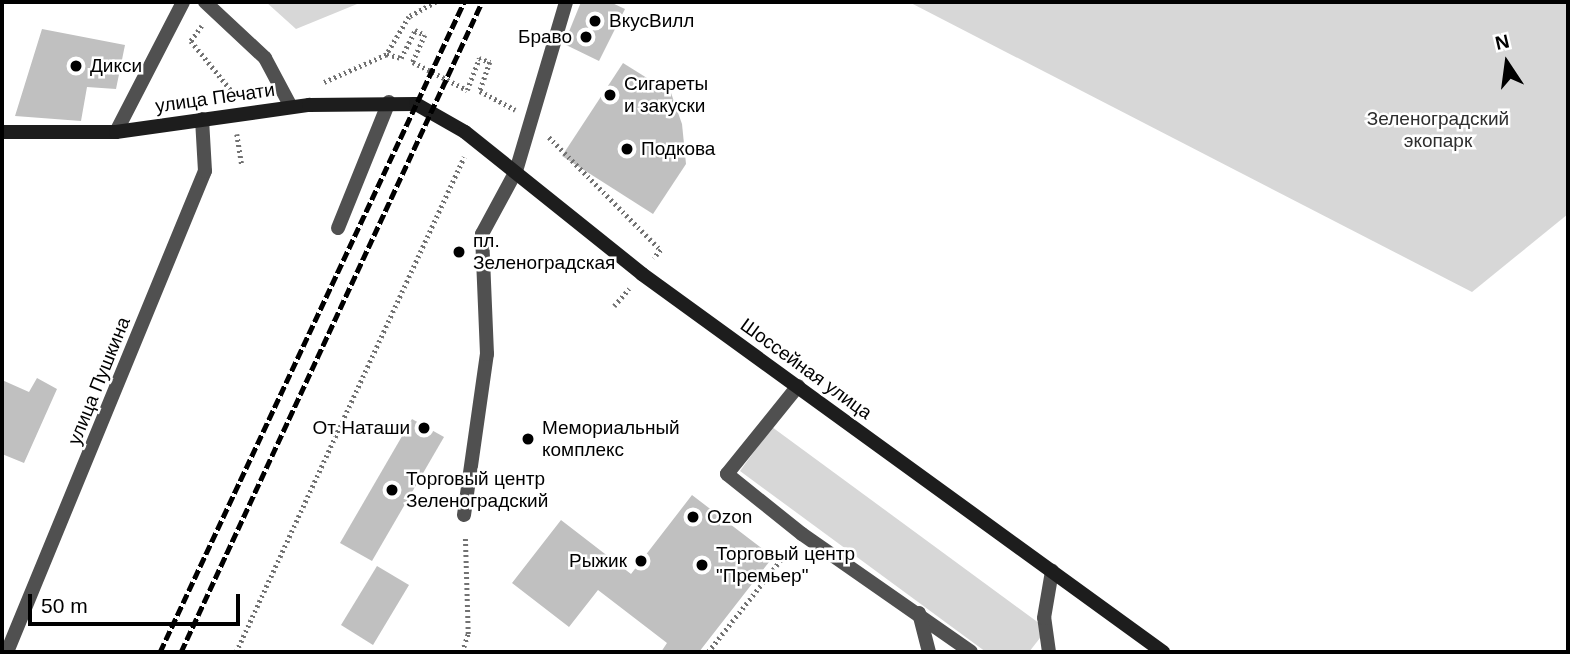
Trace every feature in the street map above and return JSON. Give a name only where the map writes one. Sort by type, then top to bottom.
[{"type":"street","points":[[116,132],[183,2]]},
{"type":"street","points":[[464,515],[487,354],[482,234],[516,171],[566,2]]},
{"type":"street","points":[[209,6],[265,58],[291,107]]},
{"type":"street","points":[[338,228],[389,102]]},
{"type":"street","name":"улица Печати","points":[[2,132],[116,132],[291,107],[389,102],[416,104],[431,111]]},
{"type":"street","name":"Шоссейная улица","points":[[431,111],[516,171],[642,274],[1163,652]]},
{"type":"street","name":"улица Пушкина","points":[[7,652],[205,171],[202,119]]},
{"type":"street","points":[[798,386],[727,474],[802,534],[919,613],[971,652]]},
{"type":"street","points":[[1049,652],[1044,618],[1052,570]]},
{"type":"street","points":[[919,613],[929,652]]},
{"type":"path","points":[[281,87],[316,86],[387,54],[410,18],[436,2]]},
{"type":"path","points":[[209,6],[191,41],[235,92],[232,101],[244,97]]},
{"type":"path","points":[[387,54],[401,58],[415,30],[425,35],[413,62],[467,90],[480,58],[491,62],[480,92],[531,119],[661,250],[614,306]]},
{"type":"path","points":[[235,115],[242,164]]},
{"type":"path","points":[[236,652],[467,151]]},
{"type":"path","points":[[462,652],[468,634],[464,515]]},
{"type":"path","points":[[708,652],[802,534]]},
{"type":"green space","points":[[266,2],[362,2],[296,29]]},
{"type":"green space","name":"Зеленоградский экопарк","points":[[909,2],[1568,2],[1568,214],[1472,292]]},
{"type":"green space","points":[[772,427],[1047,629],[1029,652],[986,652],[740,471]]},
{"type":"building","points":[[581,2],[610,2],[625,9],[599,61],[564,44]]},
{"type":"building","name":"Дикси","points":[[42,29],[125,45],[116,89],[87,87],[81,121],[15,116]]},
{"type":"building","points":[[623,63],[671,93],[682,124],[686,164],[653,214],[562,156]]},
{"type":"building","points":[[37,378],[57,389],[24,463],[2,454],[2,380],[29,392]]},
{"type":"building","name":"Торговый центр Зеленоградский","points":[[412,419],[444,437],[372,561],[340,543]]},
{"type":"building","name":"Торговый центр \"Премьер\"","points":[[692,495],[773,557],[699,652],[661,652],[667,643],[598,590],[569,627],[512,583],[561,520],[631,574]]},
{"type":"building","points":[[377,566],[409,585],[373,645],[341,625]]},
{"type":"railway","points":[[160,652],[464,2]]},
{"type":"railway","points":[[181,652],[482,2]]},
{"type":"place","name":"ВкусВилл","points":[[595,21]]},
{"type":"place","name":"Браво","points":[[586,37]]},
{"type":"place","name":"Дикси","points":[[76,66]]},
{"type":"place","name":"Сигареты и закуски","points":[[610,95]]},
{"type":"place","name":"Подкова","points":[[627,149]]},
{"type":"place","name":"пл. Зеленоградская","points":[[459,252]]},
{"type":"place","name":"От Наташи","points":[[424,428]]},
{"type":"place","name":"Мемориальный комплекс","points":[[528,439]]},
{"type":"place","name":"Торговый центр Зеленоградский","points":[[392,490]]},
{"type":"place","name":"Ozon","points":[[693,517]]},
{"type":"place","name":"Рыжик","points":[[641,561]]},
{"type":"place","name":"Торговый центр \"Премьер\"","points":[[702,565]]}]
